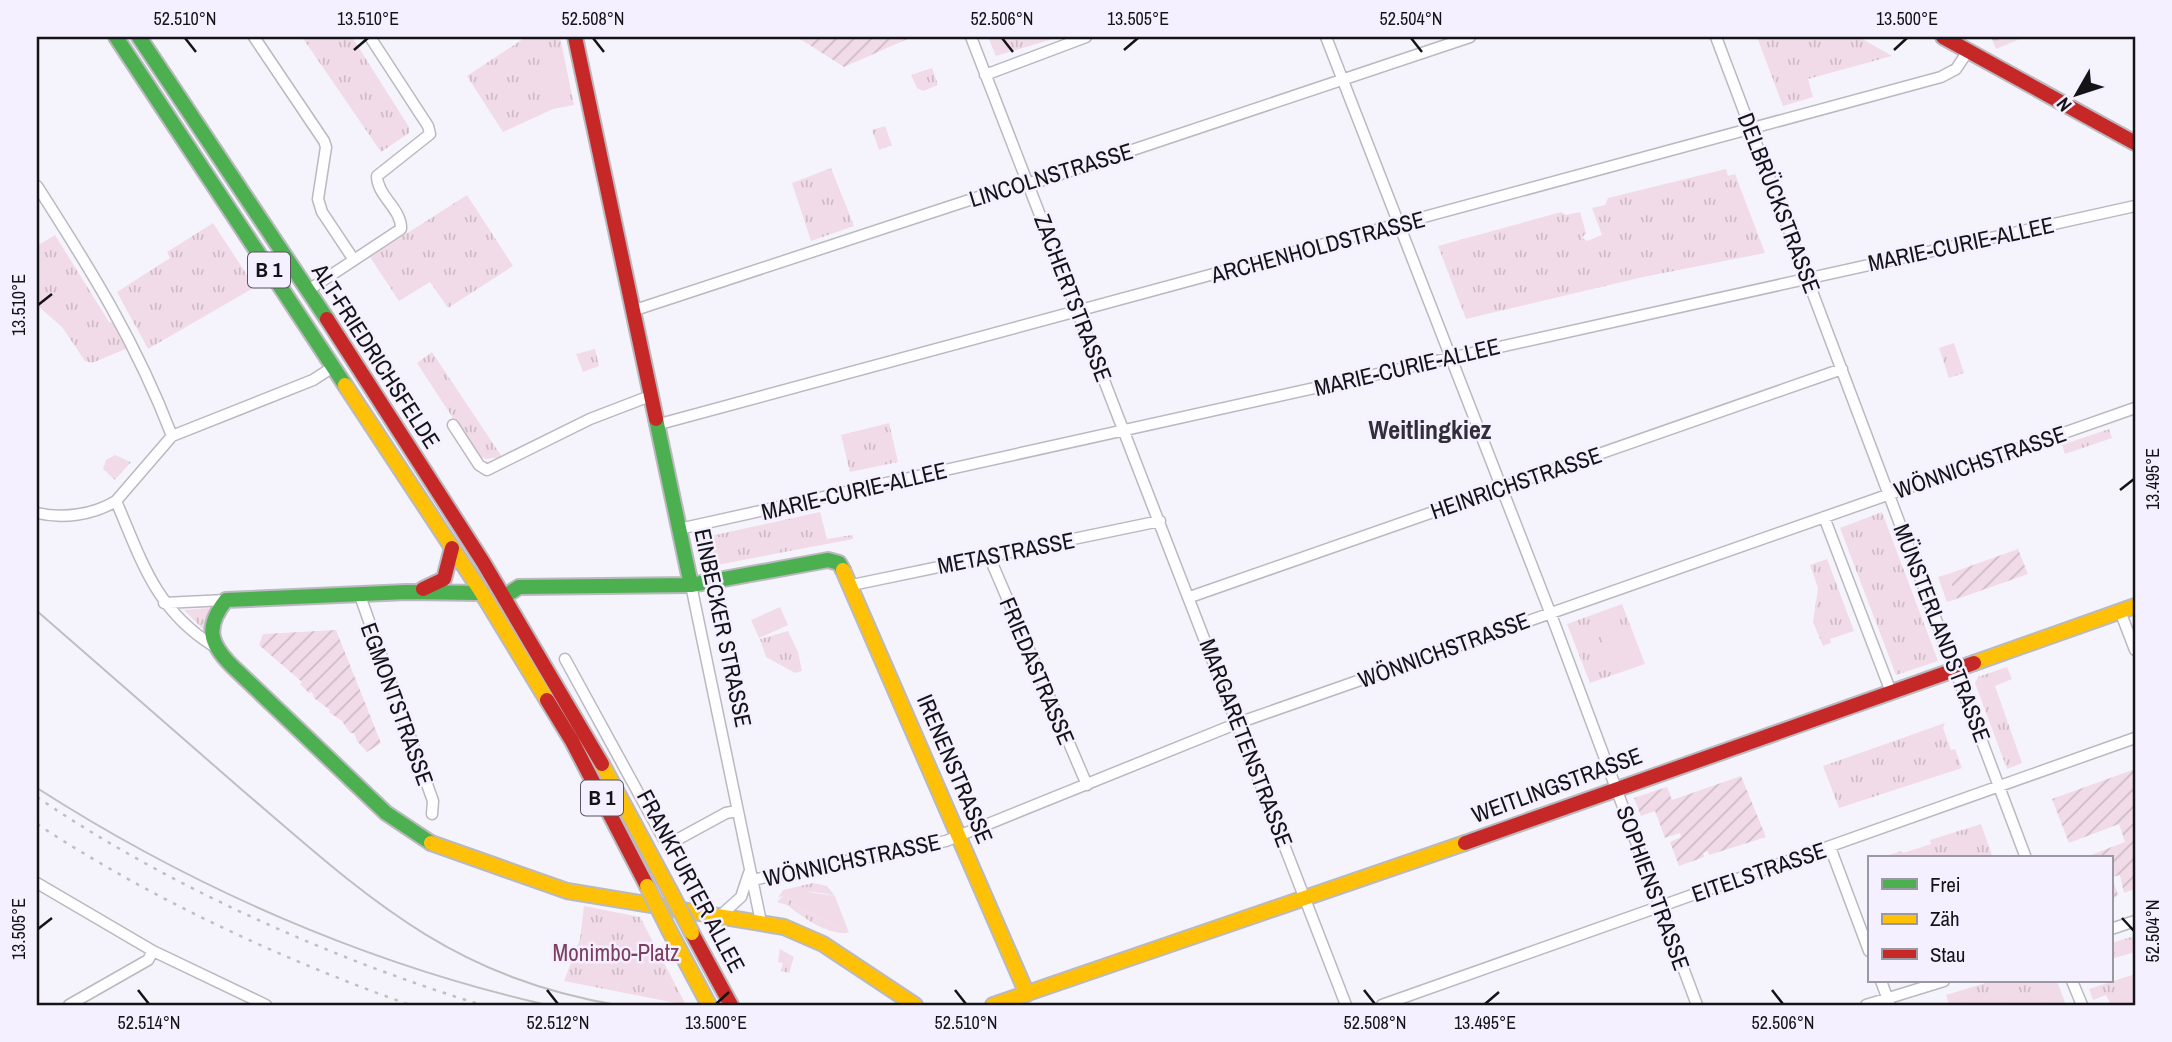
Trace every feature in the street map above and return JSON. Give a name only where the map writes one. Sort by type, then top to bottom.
[{"type":"street","name":"ALT-FRIEDRICHSFELDE","points":[[116,37],[482,593]]},
{"type":"street","name":"ALT-FRIEDRICHSFELDE","points":[[139,37],[505,596]]},
{"type":"street","points":[[254,37],[324,141],[326,147],[318,199],[322,212],[354,260]]},
{"type":"street","points":[[307,291],[401,229],[401,222],[379,186],[377,176],[430,134],[428,126],[370,37]]},
{"type":"street","name":"EINBECKER STRASSE","points":[[575,37],[761,922]]},
{"type":"street","name":"ZACHERTSTRASSE","points":[[971,37],[1144,481]]},
{"type":"street","points":[[985,75],[1086,37]]},
{"type":"street","name":"SOPHIENSTRASSE","points":[[1326,37],[1549,612],[1697,1005]]},
{"type":"street","name":"LINCOLNSTRASSE","points":[[632,312],[1469,37]]},
{"type":"street","name":"DELBRÜCKSTRASSE","points":[[1716,37],[1842,369]]},
{"type":"street","points":[[1943,37],[2135,143]]},
{"type":"street","name":"ARCHENHOLDSTRASSE","points":[[656,425],[1079,313],[1941,77],[1956,69],[1968,51]]},
{"type":"street","points":[[37,187],[119,317],[150,378],[172,436]]},
{"type":"street","name":"MARIE-CURIE-ALLEE","points":[[679,529],[2135,206]]},
{"type":"street","points":[[37,513],[74,515],[105,508],[116,501],[172,436],[313,380],[333,367]]},
{"type":"street","name":"HEINRICHSTRASSE","points":[[1190,597],[1842,369]]},
{"type":"street","name":"MÜNSTERLANDSTRASSE","points":[[1842,369],[2025,856]]},
{"type":"street","points":[[453,425],[479,465],[487,470],[590,419],[650,396]]},
{"type":"street","name":"WÖNNICHSTRASSE","points":[[752,880],[946,841],[1238,723],[2135,408]]},
{"type":"street","name":"MARGARETENSTRASSE","points":[[1144,481],[1346,1005]]},
{"type":"street","points":[[116,501],[153,587],[164,603],[212,645],[386,813],[428,842],[486,865],[567,891],[791,929],[823,944],[915,1005]]},
{"type":"street","points":[[1824,517],[1891,692]]},
{"type":"street","name":"METASTRASSE","points":[[852,585],[1160,521]]},
{"type":"street","points":[[415,591],[444,579],[452,548]]},
{"type":"street","name":"FRIEDASTRASSE","points":[[989,556],[1087,785]]},
{"type":"street","name":"IRENENSTRASSE","points":[[691,585],[828,560],[839,563],[852,585],[1027,994]]},
{"type":"street","points":[[505,596],[519,587],[691,585]]},
{"type":"street","points":[[164,603],[415,591],[482,593]]},
{"type":"street","name":"EGMONTSTRASSE","points":[[359,593],[433,801],[432,814]]},
{"type":"street","name":"FRANKFURTER ALLEE","points":[[482,593],[566,731],[709,1005]]},
{"type":"street","name":"FRANKFURTER ALLEE","points":[[505,596],[596,749],[731,1005]]},
{"type":"street","points":[[212,645],[209,631],[212,620],[226,600]]},
{"type":"street","name":"WEITLINGSTRASSE","points":[[993,1005],[1306,899],[2135,606]]},
{"type":"street","points":[[2120,611],[2135,650]]},
{"type":"street","name":"FRANKFURTER ALLEE","points":[[565,659],[663,838],[671,843],[726,813],[737,811]]},
{"type":"street","name":"EITELSTRASSE","points":[[1382,1005],[2135,738]]},
{"type":"street","points":[[1830,847],[1868,948]]},
{"type":"street","points":[[721,915],[741,898],[750,869]]},
{"type":"street","points":[[37,883],[153,951],[261,1004]]},
{"type":"street","points":[[2112,929],[2135,921]]},
{"type":"street","points":[[69,1005],[148,960],[153,951]]},
{"type":"street","points":[[1881,982],[1888,1002]]},
{"type":"street","points":[[1866,1005],[1888,1002],[1941,982]]},
{"type":"street","points":[[2072,982],[2081,1005]]},
{"type":"green space","points":[[302,37],[352,37],[409,127],[409,133],[381,152]]},
{"type":"green space","points":[[526,37],[560,37],[574,105],[553,109],[503,132],[467,76]]},
{"type":"green space","points":[[797,37],[912,37],[844,67]]},
{"type":"green space","points":[[988,37],[1059,37],[996,56]]},
{"type":"green space","points":[[1757,37],[1859,37],[1892,56],[1808,79],[1813,97],[1783,106]]},
{"type":"green space","points":[[1991,37],[2025,37],[1996,49]]},
{"type":"green space","points":[[560,67],[565,92],[549,96],[544,70]]},
{"type":"green space","points":[[932,68],[938,85],[923,91],[917,88],[911,75]]},
{"type":"green space","points":[[885,126],[892,145],[879,150],[872,130]]},
{"type":"green space","points":[[831,168],[854,226],[811,241],[792,183]]},
{"type":"green space","points":[[1726,169],[1728,176],[1735,174],[1765,253],[1643,277],[1466,319],[1438,246],[1561,212],[1566,215],[1580,212],[1586,233],[1582,238],[1587,241],[1602,235],[1592,208],[1605,205],[1608,198]]},
{"type":"green space","points":[[467,195],[513,266],[448,308],[430,282],[399,301],[370,257]]},
{"type":"green space","points":[[213,223],[255,287],[148,349],[117,292],[170,258],[167,252]]},
{"type":"green space","points":[[55,235],[109,322],[116,323],[128,348],[92,363],[85,361],[62,327],[37,305],[37,246]]},
{"type":"green space","points":[[1954,343],[1964,373],[1949,378],[1939,348]]},
{"type":"green space","points":[[595,349],[599,366],[583,372],[576,354]]},
{"type":"green space","points":[[432,352],[502,457],[486,459],[477,455],[417,363]]},
{"type":"green space","points":[[889,423],[898,462],[850,472],[841,435]]},
{"type":"green space","points":[[2109,429],[2112,438],[2065,454],[2062,445]]},
{"type":"green space","points":[[115,455],[131,462],[115,480],[103,469],[106,460]]},
{"type":"green space","points":[[820,512],[827,539],[852,535],[853,539],[701,568],[697,539]]},
{"type":"green space","points":[[1882,512],[1938,661],[1896,675],[1840,528]]},
{"type":"green space","points":[[2018,549],[2028,574],[1957,599],[1948,574]]},
{"type":"green space","points":[[1827,559],[1854,631],[1830,639],[1831,643],[1823,646],[1813,622],[1818,588],[1810,565]]},
{"type":"green space","points":[[1948,574],[1957,599],[1947,602],[1938,577]]},
{"type":"green space","points":[[1622,604],[1645,664],[1590,683],[1567,624]]},
{"type":"green space","points":[[780,607],[788,625],[759,638],[751,620]]},
{"type":"green space","points":[[208,608],[210,609],[204,630],[184,610]]},
{"type":"green space","points":[[1621,624],[1636,660],[1613,670],[1599,633]]},
{"type":"green space","points":[[336,630],[381,743],[367,752],[342,721],[329,712],[330,710],[314,698],[312,692],[309,693],[300,684],[302,682],[259,645],[263,634]]},
{"type":"green space","points":[[788,631],[798,652],[802,671],[795,673],[766,657],[760,639]]},
{"type":"green space","points":[[2007,667],[2012,679],[1995,686],[2022,763],[2007,769],[1975,683],[1978,677]]},
{"type":"green space","points":[[1945,723],[1943,728],[1951,750],[1955,749],[1962,768],[1839,808],[1823,766]]},
{"type":"green space","points":[[2135,769],[2135,889],[2124,893],[2120,875],[2112,877],[2112,856],[2088,856],[2125,842],[2119,824],[2069,843],[2052,799]]},
{"type":"green space","points":[[1741,776],[1766,837],[1709,855],[1708,851],[1703,853],[1704,857],[1679,866],[1670,842],[1681,837],[1680,833],[1665,838],[1655,811],[1641,816],[1634,798],[1667,787],[1672,800]]},
{"type":"green space","points":[[1981,824],[1992,856],[1886,856],[1931,844],[1930,840]]},
{"type":"green space","points":[[2112,877],[2118,895],[2112,899]]},
{"type":"green space","points":[[813,883],[827,886],[835,896],[806,892],[791,893],[778,898],[783,890]]},
{"type":"green space","points":[[801,891],[835,896],[849,933],[801,909],[787,897],[787,905],[777,902],[786,893]]},
{"type":"green space","points":[[787,897],[801,909],[849,933],[832,931],[808,920],[787,905]]},
{"type":"green space","name":"Monimbo-Platz","points":[[584,906],[640,917],[686,1005],[564,981],[580,939]]},
{"type":"green space","points":[[2135,936],[2135,952],[2112,959],[2112,943]]},
{"type":"green space","points":[[780,949],[794,957],[789,973],[781,971],[783,963],[778,962]]},
{"type":"green space","points":[[2135,974],[2135,1005],[2111,1005],[2106,995],[2093,1000],[2089,989]]},
{"type":"green space","points":[[1989,982],[2057,982],[2066,1005],[1949,1005],[1946,995]]},
{"type":"tram line","points":[[37,611],[329,864],[412,926],[457,952],[505,974],[557,992],[617,1005]]},
{"type":"tram line","points":[[37,788],[157,858],[283,919],[413,968],[547,1005]]},
{"type":"railway","points":[[37,797],[140,861],[252,917],[367,966],[482,1005]]},
{"type":"railway","points":[[37,824],[125,877],[218,925],[313,968],[410,1005]]},
{"type":"traffic: fast","points":[[116,37],[345,385]]},
{"type":"traffic: fast","points":[[139,37],[327,319]]},
{"type":"traffic: fast","points":[[656,419],[691,585]]},
{"type":"traffic: fast","points":[[505,596],[519,587],[691,585],[828,560],[839,563],[843,570]]},
{"type":"traffic: fast","points":[[431,843],[386,813],[232,666],[214,642],[213,627],[215,618],[226,600],[407,592],[482,593]]},
{"type":"traffic: slow","points":[[345,385],[482,593],[547,700]]},
{"type":"traffic: slow","points":[[843,570],[1027,994]]},
{"type":"traffic: slow","points":[[1974,663],[2135,606]]},
{"type":"traffic: slow","points":[[602,764],[669,889]]},
{"type":"traffic: slow","points":[[431,843],[567,891],[784,927],[823,944],[915,1005]]},
{"type":"traffic: slow","points":[[993,1005],[1465,843]]},
{"type":"traffic: slow","points":[[647,886],[669,930]]},
{"type":"traffic: slow","points":[[669,889],[692,933]]},
{"type":"traffic: slow","points":[[669,930],[709,1005]]},
{"type":"traffic: jam","points":[[575,37],[656,419]]},
{"type":"traffic: jam","points":[[1943,37],[2135,143]]},
{"type":"traffic: jam","points":[[327,319],[483,562],[602,764]]},
{"type":"traffic: jam","points":[[423,589],[444,579],[452,548]]},
{"type":"traffic: jam","points":[[1465,843],[1974,663]]},
{"type":"traffic: jam","points":[[547,700],[572,741],[647,886]]},
{"type":"traffic: jam","points":[[692,933],[731,1005]]},
{"type":"district","name":"Weitlingkiez","points":[[1430,430]]}]
